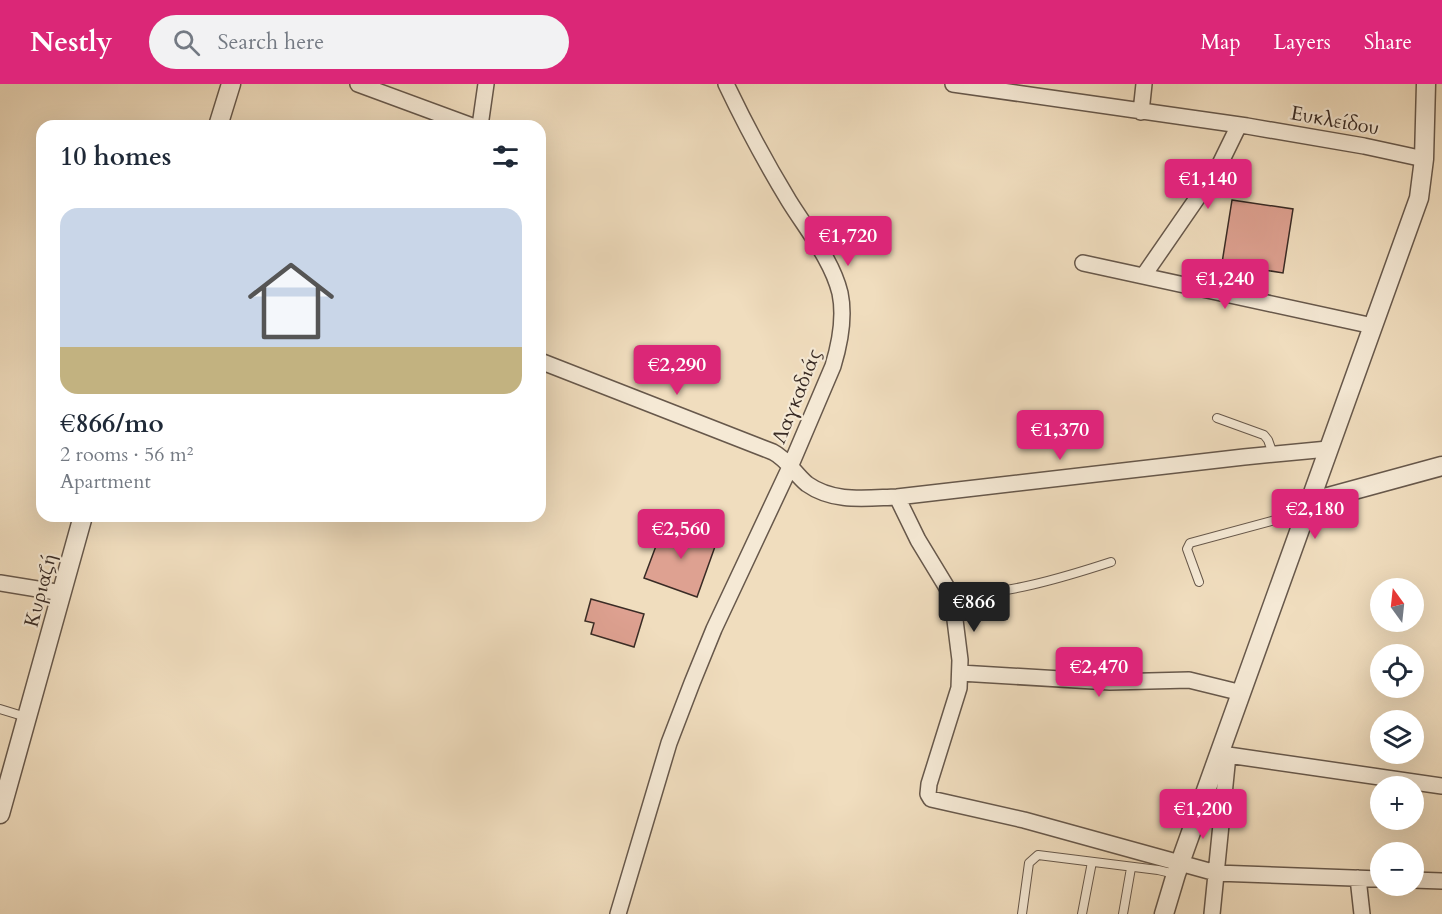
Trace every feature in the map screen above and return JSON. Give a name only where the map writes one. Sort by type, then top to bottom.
[{"type":"street","points":[[220,120],[231,84]]},
{"type":"street","points":[[358,84],[456,120]]},
{"type":"street","points":[[481,120],[486,84]]},
{"type":"street","name":"Λαγκαδιάς","points":[[618,914],[669,742],[714,629],[790,467],[839,349],[842,304],[839,290],[825,257],[765,160],[726,84]]},
{"type":"street","name":"Ευκλείδου","points":[[953,84],[1239,125],[1364,146],[1425,159]]},
{"type":"street","points":[[1141,112],[1144,84]]},
{"type":"street","points":[[1164,914],[1178,869],[1224,754],[1242,693],[1419,198],[1425,159],[1426,84]]},
{"type":"street","points":[[1144,275],[1218,168],[1239,125]]},
{"type":"street","points":[[1083,263],[1373,326]]},
{"type":"street","points":[[546,363],[773,452],[780,456],[806,483],[833,497],[851,499],[897,497],[1328,449]]},
{"type":"street","points":[[1308,507],[1442,466]]},
{"type":"street","points":[[897,497],[918,540],[952,596],[960,673],[956,698],[929,784],[928,791],[931,799],[1024,820],[1178,869],[1216,873],[1370,879]]},
{"type":"street","name":"Κυριαζή","points":[[0,814],[81,522]]},
{"type":"street","points":[[0,583],[62,593]]},
{"type":"street","points":[[960,673],[1110,682],[1189,680],[1242,693]]},
{"type":"street","points":[[1224,754],[1442,786]]},
{"type":"street","points":[[1212,914],[1224,754]]},
{"type":"street","points":[[1358,878],[1362,914]]},
{"type":"street","points":[[1424,880],[1442,881]]},
{"type":"lane","points":[[1217,418],[1264,435],[1272,454]]},
{"type":"lane","points":[[1199,582],[1187,549],[1190,543],[1308,507]]},
{"type":"lane","points":[[952,596],[996,593],[1041,583],[1111,562]]},
{"type":"lane","points":[[0,709],[27,717]]},
{"type":"lane","points":[[1022,914],[1029,863],[1034,857],[1042,854],[1131,868],[1178,869]]},
{"type":"lane","points":[[1082,914],[1092,862]]},
{"type":"lane","points":[[1123,914],[1131,868]]},
{"type":"building","points":[[1232,200],[1293,209],[1283,273],[1222,263]]},
{"type":"building","points":[[665,522],[717,541],[697,597],[644,578]]},
{"type":"building","points":[[591,599],[644,614],[634,647],[591,634],[594,623],[585,621]]}]
